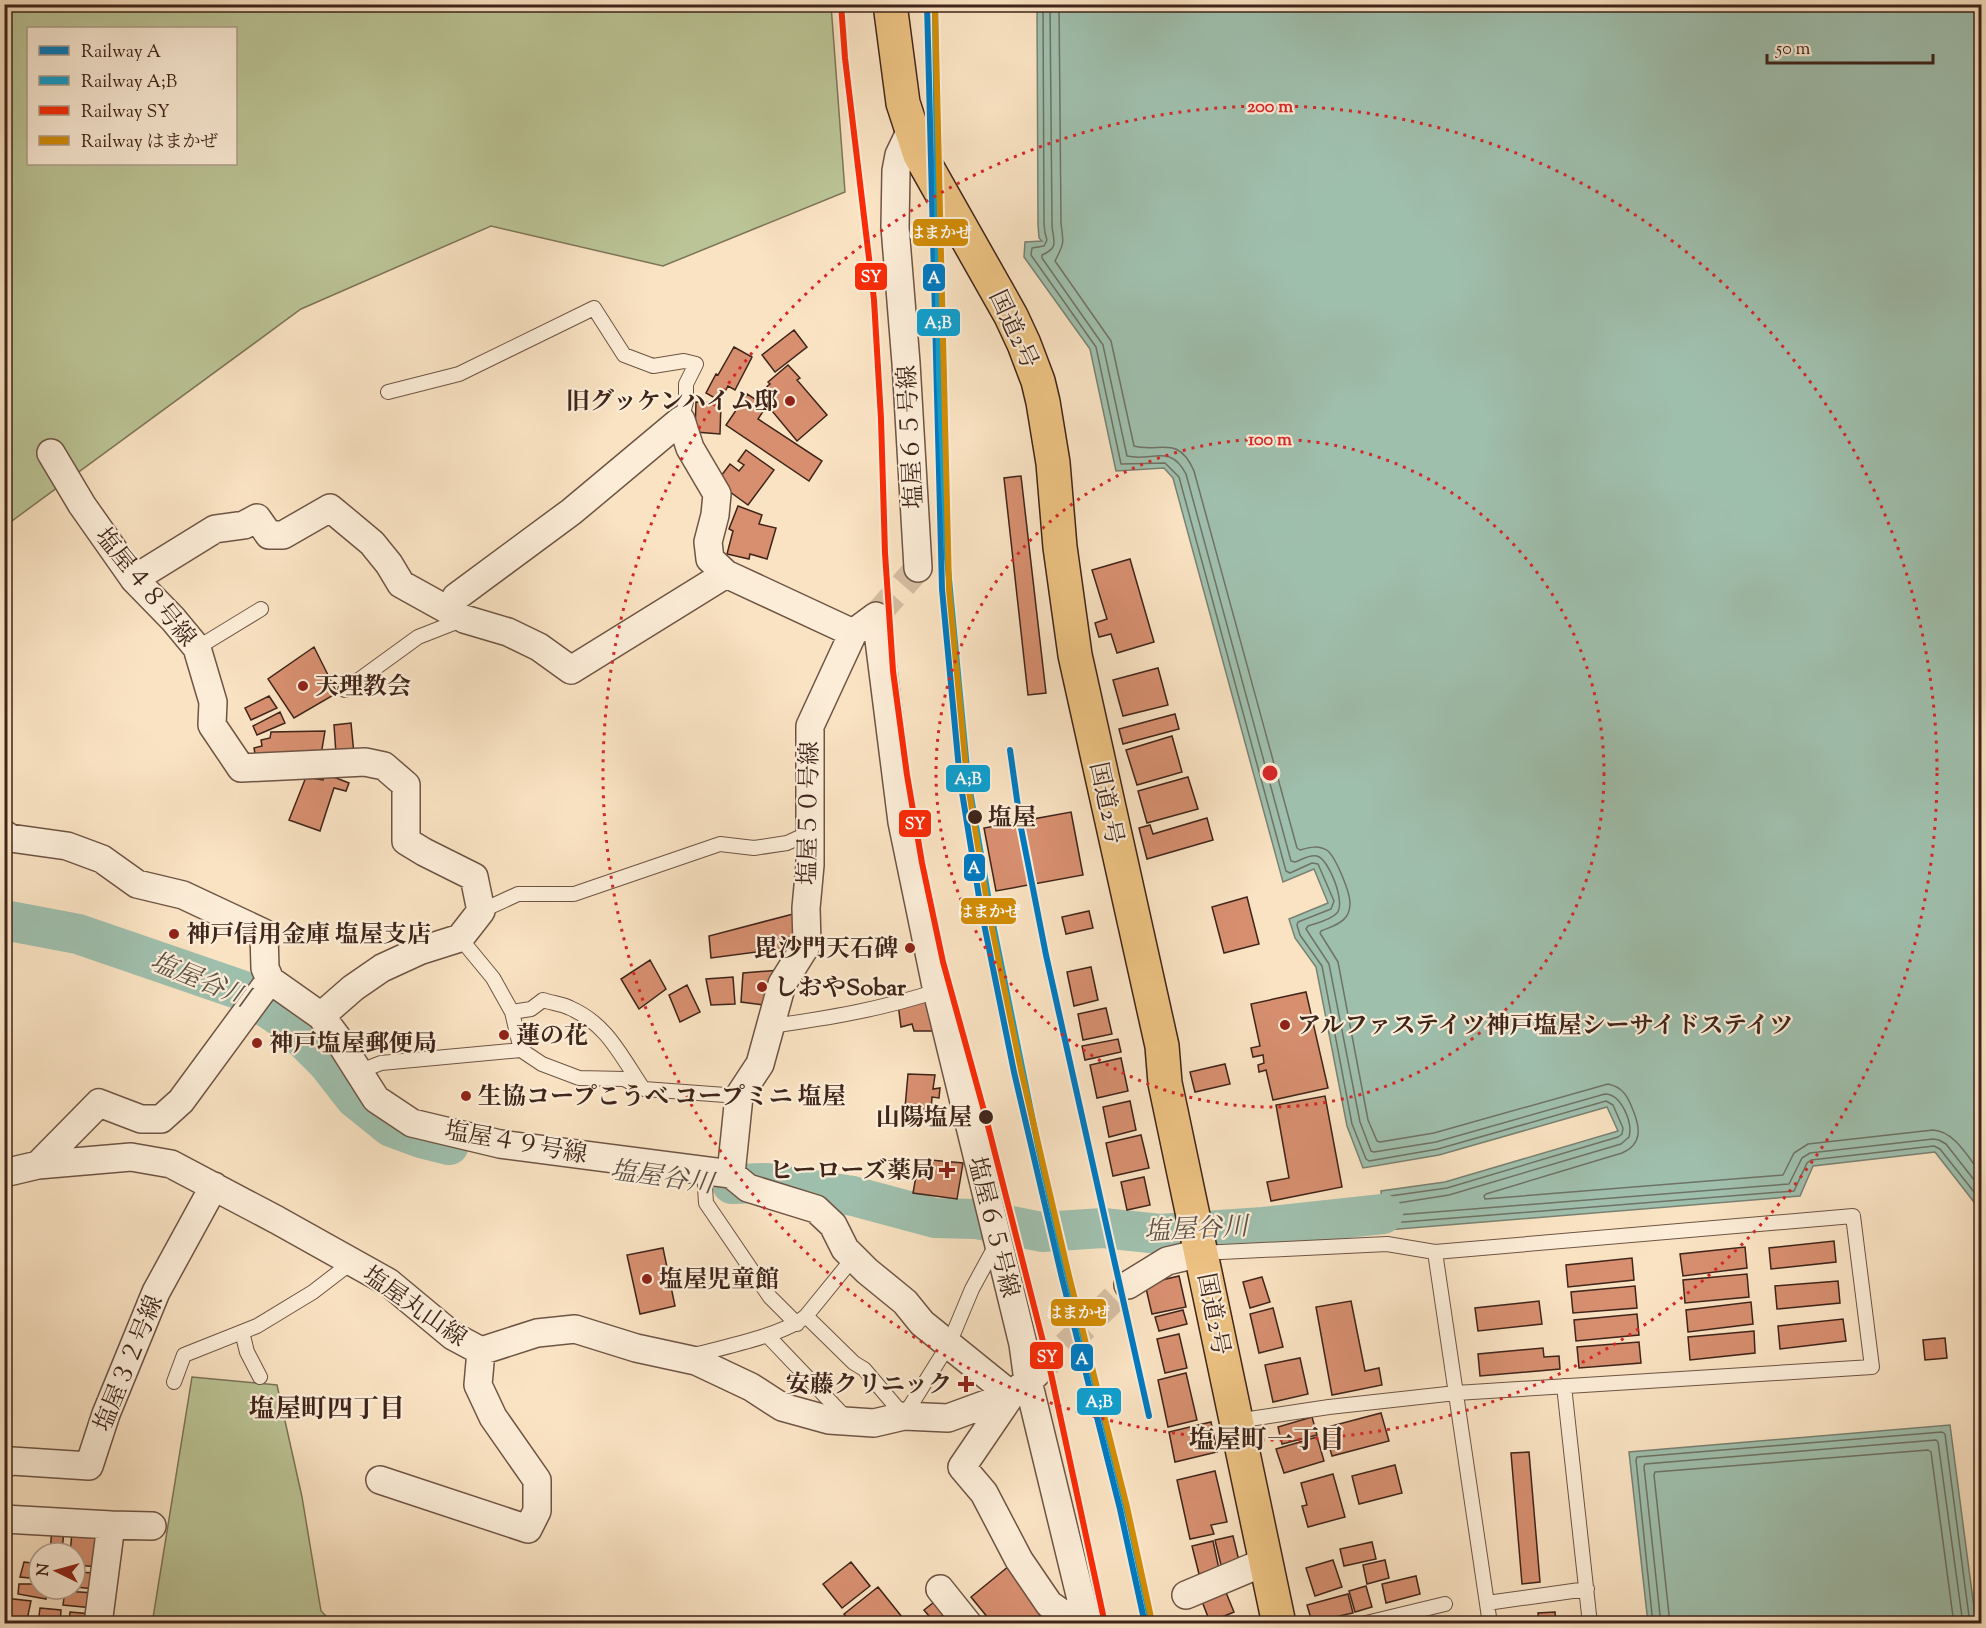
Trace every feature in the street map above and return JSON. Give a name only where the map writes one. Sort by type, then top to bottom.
[{"type":"highway","name":"国道2号","points":[[890,4],[903,103],[916,143],[1011,316],[1038,381],[1053,463],[1060,547],[1075,655],[1162,1046],[1165,1083],[1279,1623]]},
{"type":"street","name":"塩屋６５号線","points":[[916,143],[899,155],[896,171],[895,227],[906,363],[918,568]]},
{"type":"street","points":[[460,608],[681,420],[690,448],[717,494],[715,515],[708,542],[710,559],[726,574],[853,633]]},
{"type":"street","name":"塩屋４８号線","points":[[51,453],[81,504],[134,579],[197,648],[213,702],[212,725],[241,768],[365,762],[384,766],[406,785],[406,841],[474,877],[481,911]]},
{"type":"street","points":[[134,579],[215,529],[244,525],[257,518],[269,535],[284,535],[330,508],[372,543],[401,584],[460,608],[539,647],[571,670],[726,574]]},
{"type":"street","name":"塩屋６５号線","points":[[853,633],[876,616],[902,822],[937,991],[1023,1344],[1025,1383],[1088,1623]]},
{"type":"street","name":"塩屋５０号線","points":[[738,1180],[739,1096],[760,1064],[783,984],[807,944],[806,908],[811,832],[810,726],[853,633]]},
{"type":"street","points":[[4,834],[10,838],[66,846],[102,859],[137,884],[183,895],[264,933],[267,984],[181,1101],[161,1119],[141,1119],[99,1103],[38,1165]]},
{"type":"street","points":[[321,1016],[353,988],[382,968],[419,951],[460,938],[481,911]]},
{"type":"street","name":"塩屋４９号線","points":[[267,984],[321,1016],[376,1099],[412,1123],[500,1144],[705,1179],[738,1180],[816,1209],[833,1225],[845,1249],[867,1271],[905,1302],[922,1323],[949,1344],[1025,1383]]},
{"type":"street","name":"塩屋丸山線","points":[[4,1173],[38,1165],[131,1157],[171,1164],[388,1282],[453,1336],[482,1351],[537,1334],[575,1329],[636,1348],[696,1361],[751,1387],[782,1407],[829,1420],[874,1423],[904,1416],[948,1418],[1025,1383]]},
{"type":"street","name":"塩屋３２号線","points":[[4,1464],[12,1461],[90,1466],[106,1414],[156,1292],[214,1186]]},
{"type":"street","points":[[1128,1285],[1167,1261],[1200,1249]]},
{"type":"street","points":[[380,1480],[528,1529],[537,1511],[537,1480],[494,1418],[478,1385],[482,1351]]},
{"type":"street","points":[[1025,1383],[962,1467],[984,1493],[1019,1560],[1049,1604],[1077,1623]]},
{"type":"street","points":[[4,1519],[152,1526]]},
{"type":"street","points":[[98,1623],[111,1525]]},
{"type":"street","points":[[1186,1595],[1267,1561]]},
{"type":"street","points":[[940,1589],[968,1623]]},
{"type":"lane","points":[[388,392],[459,374],[594,308],[624,355],[653,366],[684,361],[696,364],[686,384],[686,402],[681,420]]},
{"type":"lane","points":[[345,690],[460,608]]},
{"type":"lane","points":[[197,648],[261,609]]},
{"type":"lane","points":[[481,911],[518,894],[574,894],[720,844],[754,848],[787,843],[811,832]]},
{"type":"lane","points":[[460,938],[492,978],[512,1012],[521,1050]]},
{"type":"lane","points":[[772,1026],[849,1015],[898,1004],[937,991]]},
{"type":"lane","points":[[512,1012],[531,1009],[543,1000],[570,1008],[595,1023],[616,1044],[644,1089]]},
{"type":"lane","points":[[358,1072],[381,1062],[521,1050],[542,1064],[579,1078],[624,1079],[644,1089],[739,1096]]},
{"type":"lane","points":[[705,1179],[706,1203],[770,1297],[864,1369],[904,1416],[949,1344],[972,1289],[997,1243]]},
{"type":"lane","points":[[1200,1249],[1387,1244],[1435,1252],[1853,1216],[1872,1367],[1455,1393],[1329,1407],[1235,1421]]},
{"type":"lane","points":[[1435,1252],[1490,1623]]},
{"type":"lane","points":[[685,1358],[767,1335],[801,1320],[854,1257]]},
{"type":"lane","name":"塩屋３２号線","points":[[174,1382],[184,1355],[257,1326],[313,1292],[352,1262]]},
{"type":"lane","points":[[242,1332],[247,1352],[260,1377]]},
{"type":"lane","points":[[767,1335],[850,1421]]},
{"type":"lane","points":[[1564,1386],[1590,1623]]},
{"type":"lane","points":[[1487,1603],[1587,1589]]},
{"type":"lane","points":[[1362,1623],[1445,1604]]},
{"type":"shaded area","points":[[5,5],[831,5],[845,192],[663,266],[491,226],[301,309],[5,526]]},
{"type":"shaded area","points":[[192,1377],[277,1385],[302,1497],[321,1611],[333,1623],[152,1624]]},
{"type":"water","points":[[1037,5],[1981,5],[1981,1211],[1935,1152],[1813,1166],[1800,1196],[1387,1230],[1381,1191],[1445,1182],[1618,1131],[1607,1107],[1439,1155],[1363,1168],[1347,1126],[1316,967],[1295,938],[1289,919],[1328,903],[1314,869],[1283,882],[1173,478],[1164,468],[1116,471],[1090,349],[1024,257],[1025,242],[1042,241],[1039,238],[1038,224]]},
{"type":"water","points":[[1950,1425],[1976,1623],[1648,1623],[1629,1452]]},
{"type":"building","points":[[794,330],[807,347],[775,372],[762,355]]},
{"type":"building","points":[[734,347],[752,357],[735,390],[728,386],[720,401],[706,393]]},
{"type":"building","points":[[788,365],[800,378],[797,380],[827,415],[797,441],[758,394]]},
{"type":"building","points":[[747,394],[758,401],[756,405],[764,410],[758,419],[822,461],[809,481],[726,425]]},
{"type":"building","points":[[696,402],[721,403],[720,434],[695,432]]},
{"type":"building","points":[[746,450],[774,470],[748,505],[718,480],[730,464],[739,471],[744,465],[738,461]]},
{"type":"building","points":[[1021,476],[1046,693],[1028,695],[1004,478]]},
{"type":"building","points":[[738,506],[762,515],[759,524],[776,528],[767,559],[750,554],[749,559],[727,554],[733,531],[729,529]]},
{"type":"building","points":[[1130,559],[1154,642],[1117,653],[1111,634],[1099,637],[1095,623],[1107,619],[1092,570]]},
{"type":"building","name":"天理教会","points":[[314,647],[337,693],[294,718],[268,679]]},
{"type":"building","points":[[1158,668],[1168,705],[1123,716],[1113,680]]},
{"type":"building","points":[[269,696],[277,708],[251,720],[245,708]]},
{"type":"building","points":[[280,712],[285,723],[257,735],[253,726]]},
{"type":"building","points":[[1175,714],[1179,729],[1123,744],[1119,729]]},
{"type":"building","points":[[351,723],[354,754],[336,754],[334,725]]},
{"type":"building","points":[[325,731],[321,755],[256,759],[254,748],[262,746],[261,740],[270,738],[271,732]]},
{"type":"building","points":[[1172,736],[1182,772],[1137,785],[1126,750]]},
{"type":"building","points":[[326,774],[349,783],[346,791],[334,788],[320,831],[289,820],[306,777],[323,780]]},
{"type":"building","points":[[1188,777],[1198,809],[1147,823],[1138,791]]},
{"type":"building","points":[[1071,812],[1083,875],[996,891],[984,828]]},
{"type":"building","points":[[1207,818],[1213,840],[1147,859],[1139,828],[1150,825],[1153,834]]},
{"type":"building","points":[[1247,897],[1259,944],[1224,953],[1212,907]]},
{"type":"building","points":[[1089,911],[1093,928],[1066,934],[1062,917]]},
{"type":"building","points":[[797,913],[795,947],[711,958],[709,936]]},
{"type":"building","points":[[650,960],[666,989],[639,1009],[621,979]]},
{"type":"building","points":[[1091,967],[1098,1000],[1074,1006],[1067,972]]},
{"type":"building","points":[[780,970],[772,1006],[741,1002],[743,973]]},
{"type":"building","points":[[733,977],[735,1004],[711,1005],[706,979]]},
{"type":"building","points":[[687,985],[700,1012],[680,1022],[669,995]]},
{"type":"building","name":"アルファステイツ神戸塩屋シーサイドステイツ","points":[[1306,992],[1328,1088],[1273,1100],[1266,1070],[1259,1072],[1258,1065],[1264,1063],[1263,1055],[1253,1057],[1251,1048],[1260,1046],[1251,1004]]},
{"type":"building","points":[[926,1000],[934,1031],[914,1031],[912,1024],[901,1027],[898,1004]]},
{"type":"building","points":[[1106,1008],[1112,1034],[1083,1040],[1078,1014]]},
{"type":"building","points":[[1118,1039],[1121,1052],[1085,1060],[1082,1046]]},
{"type":"building","points":[[1121,1058],[1128,1091],[1097,1098],[1090,1065]]},
{"type":"building","points":[[1225,1064],[1230,1084],[1195,1092],[1190,1072]]},
{"type":"building","points":[[908,1074],[935,1075],[933,1089],[940,1088],[939,1098],[932,1097],[931,1110],[905,1108]]},
{"type":"building","points":[[1325,1096],[1342,1187],[1271,1201],[1267,1182],[1289,1178],[1276,1105]]},
{"type":"building","points":[[1130,1101],[1136,1130],[1109,1137],[1103,1107]]},
{"type":"building","points":[[1141,1135],[1149,1168],[1113,1176],[1106,1143]]},
{"type":"building","points":[[919,1159],[963,1163],[957,1199],[913,1193]]},
{"type":"building","points":[[1144,1177],[1150,1205],[1127,1210],[1121,1182]]},
{"type":"building","points":[[1834,1241],[1836,1262],[1771,1269],[1769,1248]]},
{"type":"building","points":[[1745,1247],[1747,1268],[1683,1276],[1680,1254]]},
{"type":"building","points":[[663,1248],[675,1306],[640,1314],[627,1255]]},
{"type":"building","points":[[1632,1258],[1634,1280],[1568,1287],[1566,1265]]},
{"type":"building","points":[[1747,1274],[1749,1297],[1685,1303],[1683,1280]]},
{"type":"building","points":[[1179,1276],[1186,1307],[1152,1314],[1145,1284]]},
{"type":"building","points":[[1262,1277],[1270,1302],[1250,1308],[1243,1282]]},
{"type":"building","points":[[1838,1281],[1840,1303],[1777,1309],[1775,1286]]},
{"type":"building","points":[[1635,1286],[1637,1308],[1573,1313],[1571,1292]]},
{"type":"building","points":[[1351,1301],[1365,1371],[1379,1368],[1382,1385],[1332,1395],[1316,1307]]},
{"type":"building","points":[[1539,1301],[1542,1324],[1478,1331],[1475,1308]]},
{"type":"building","points":[[1751,1302],[1753,1324],[1688,1332],[1686,1310]]},
{"type":"building","points":[[1273,1308],[1283,1347],[1259,1353],[1250,1314]]},
{"type":"building","points":[[1183,1310],[1187,1324],[1159,1331],[1155,1317]]},
{"type":"building","points":[[1637,1314],[1639,1335],[1576,1341],[1574,1320]]},
{"type":"building","points":[[1843,1319],[1846,1341],[1780,1349],[1778,1326]]},
{"type":"building","points":[[1754,1331],[1755,1353],[1690,1360],[1688,1337]]},
{"type":"building","points":[[1179,1334],[1187,1368],[1165,1373],[1157,1339]]},
{"type":"building","points":[[1945,1338],[1947,1358],[1925,1360],[1923,1340]]},
{"type":"building","points":[[1639,1342],[1641,1363],[1579,1368],[1577,1347]]},
{"type":"building","points":[[1543,1348],[1544,1357],[1559,1356],[1560,1369],[1480,1376],[1478,1354]]},
{"type":"building","points":[[1300,1358],[1308,1394],[1273,1402],[1265,1365]]},
{"type":"building","points":[[1186,1373],[1197,1420],[1168,1427],[1158,1380]]},
{"type":"building","points":[[1381,1413],[1389,1441],[1332,1456],[1324,1428]]},
{"type":"building","points":[[1312,1417],[1317,1435],[1282,1444],[1278,1427]]},
{"type":"building","points":[[1211,1422],[1217,1452],[1175,1462],[1169,1432]]},
{"type":"building","points":[[1317,1437],[1324,1461],[1284,1473],[1276,1449]]},
{"type":"building","points":[[1529,1452],[1540,1582],[1522,1584],[1511,1453]]},
{"type":"building","points":[[1395,1465],[1402,1493],[1359,1504],[1352,1476]]},
{"type":"building","points":[[1215,1471],[1227,1522],[1211,1525],[1214,1534],[1190,1539],[1177,1480]]},
{"type":"building","points":[[1333,1474],[1345,1517],[1308,1527],[1302,1506],[1307,1505],[1301,1483]]},
{"type":"building","points":[[52,1528],[64,1529],[63,1541],[51,1541]]},
{"type":"building","points":[[72,1533],[97,1534],[100,1567],[87,1566],[87,1541],[71,1541]]},
{"type":"building","points":[[1233,1536],[1239,1561],[1221,1565],[1215,1540]]},
{"type":"building","points":[[1213,1541],[1219,1569],[1199,1574],[1192,1546]]},
{"type":"building","points":[[1372,1542],[1376,1559],[1344,1566],[1340,1549]]},
{"type":"building","points":[[1333,1560],[1342,1587],[1315,1596],[1306,1568]]},
{"type":"building","points":[[1385,1560],[1389,1578],[1367,1584],[1363,1565]]},
{"type":"building","points":[[24,1562],[27,1562],[27,1578],[20,1577]]},
{"type":"building","points":[[851,1562],[870,1586],[842,1608],[823,1584]]},
{"type":"building","points":[[1009,1566],[1045,1611],[1030,1624],[993,1624],[971,1597]]},
{"type":"building","points":[[87,1573],[96,1573],[95,1589],[87,1588]]},
{"type":"building","points":[[1416,1576],[1420,1594],[1386,1603],[1382,1584]]},
{"type":"building","points":[[19,1584],[27,1584],[27,1596],[18,1594]]},
{"type":"building","points":[[1366,1586],[1372,1607],[1355,1612],[1349,1591]]},
{"type":"building","points":[[878,1587],[906,1622],[904,1624],[852,1624],[844,1614]]},
{"type":"building","points":[[1225,1590],[1234,1612],[1210,1622],[1201,1599]]},
{"type":"building","points":[[87,1593],[94,1593],[93,1608],[63,1605],[64,1601],[87,1601]]},
{"type":"building","points":[[1348,1594],[1353,1613],[1312,1622],[1307,1605]]},
{"type":"building","points":[[4,1598],[31,1601],[27,1620],[4,1618]]},
{"type":"building","points":[[938,1599],[948,1611],[934,1622],[924,1610]]},
{"type":"building","points":[[40,1608],[61,1610],[60,1624],[38,1624]]},
{"type":"building","points":[[70,1612],[92,1614],[91,1624],[69,1624]]},
{"type":"building","points":[[1555,1612],[1556,1624],[1539,1624],[1538,1613]]},
{"type":"waterway","name":"塩屋谷川","points":[[4,920],[78,934],[241,990],[284,1019],[327,1062],[355,1098],[391,1127],[449,1145]]},
{"type":"waterway","name":"塩屋谷川","points":[[732,1184],[767,1183],[853,1196],[935,1218],[976,1219],[1042,1232],[1103,1228],[1160,1234],[1263,1227],[1383,1214]]},
{"type":"tunnel","points":[[876,616],[918,568]]},
{"type":"tunnel","points":[[1036,1374],[1128,1285]]},
{"type":"rail line","name":"SY","points":[[841,4],[845,58],[874,300],[881,419],[885,553],[893,671],[907,775],[922,863],[943,962],[986,1118],[1050,1369],[1105,1624]]},
{"type":"rail line","name":"A","points":[[927,4],[942,589],[960,780],[981,909],[1014,1072],[1062,1278],[1120,1509],[1145,1624]]},
{"type":"rail line","name":"A;B","points":[[935,4],[939,373],[947,558],[968,779],[993,924],[1039,1151],[1063,1258],[1129,1520],[1151,1624]]},
{"type":"rail line","name":"はまかぜ","points":[[935,4],[949,589],[967,779],[988,908],[1021,1070],[1069,1276],[1127,1507],[1152,1622]]},
{"type":"rail line","name":"A","points":[[1010,750],[1021,828],[1046,955],[1149,1416]]},
{"type":"place","name":"旧グッケンハイム邸","points":[[790,401]]},
{"type":"place","name":"天理教会","points":[[303,686]]},
{"type":"place","name":"塩屋","points":[[975,817]]},
{"type":"place","name":"神戸信用金庫 塩屋支店","points":[[174,934]]},
{"type":"place","name":"毘沙門天石碑","points":[[910,948]]},
{"type":"place","name":"しおやSobar","points":[[762,987]]},
{"type":"place","name":"アルファステイツ神戸塩屋シーサイドステイツ","points":[[1285,1025]]},
{"type":"place","name":"蓮の花","points":[[504,1035]]},
{"type":"place","name":"神戸塩屋郵便局","points":[[257,1043]]},
{"type":"place","name":"生協コープこうべ コープミニ 塩屋","points":[[466,1096]]},
{"type":"place","name":"山陽塩屋","points":[[986,1117]]},
{"type":"place","name":"ヒーローズ薬局","points":[[947,1170]]},
{"type":"place","name":"塩屋児童館","points":[[647,1279]]},
{"type":"place","name":"安藤クリニック","points":[[966,1384]]},
{"type":"district","name":"塩屋町四丁目","points":[[327,1408]]},
{"type":"district","name":"塩屋町一丁目","points":[[1267,1439]]}]
